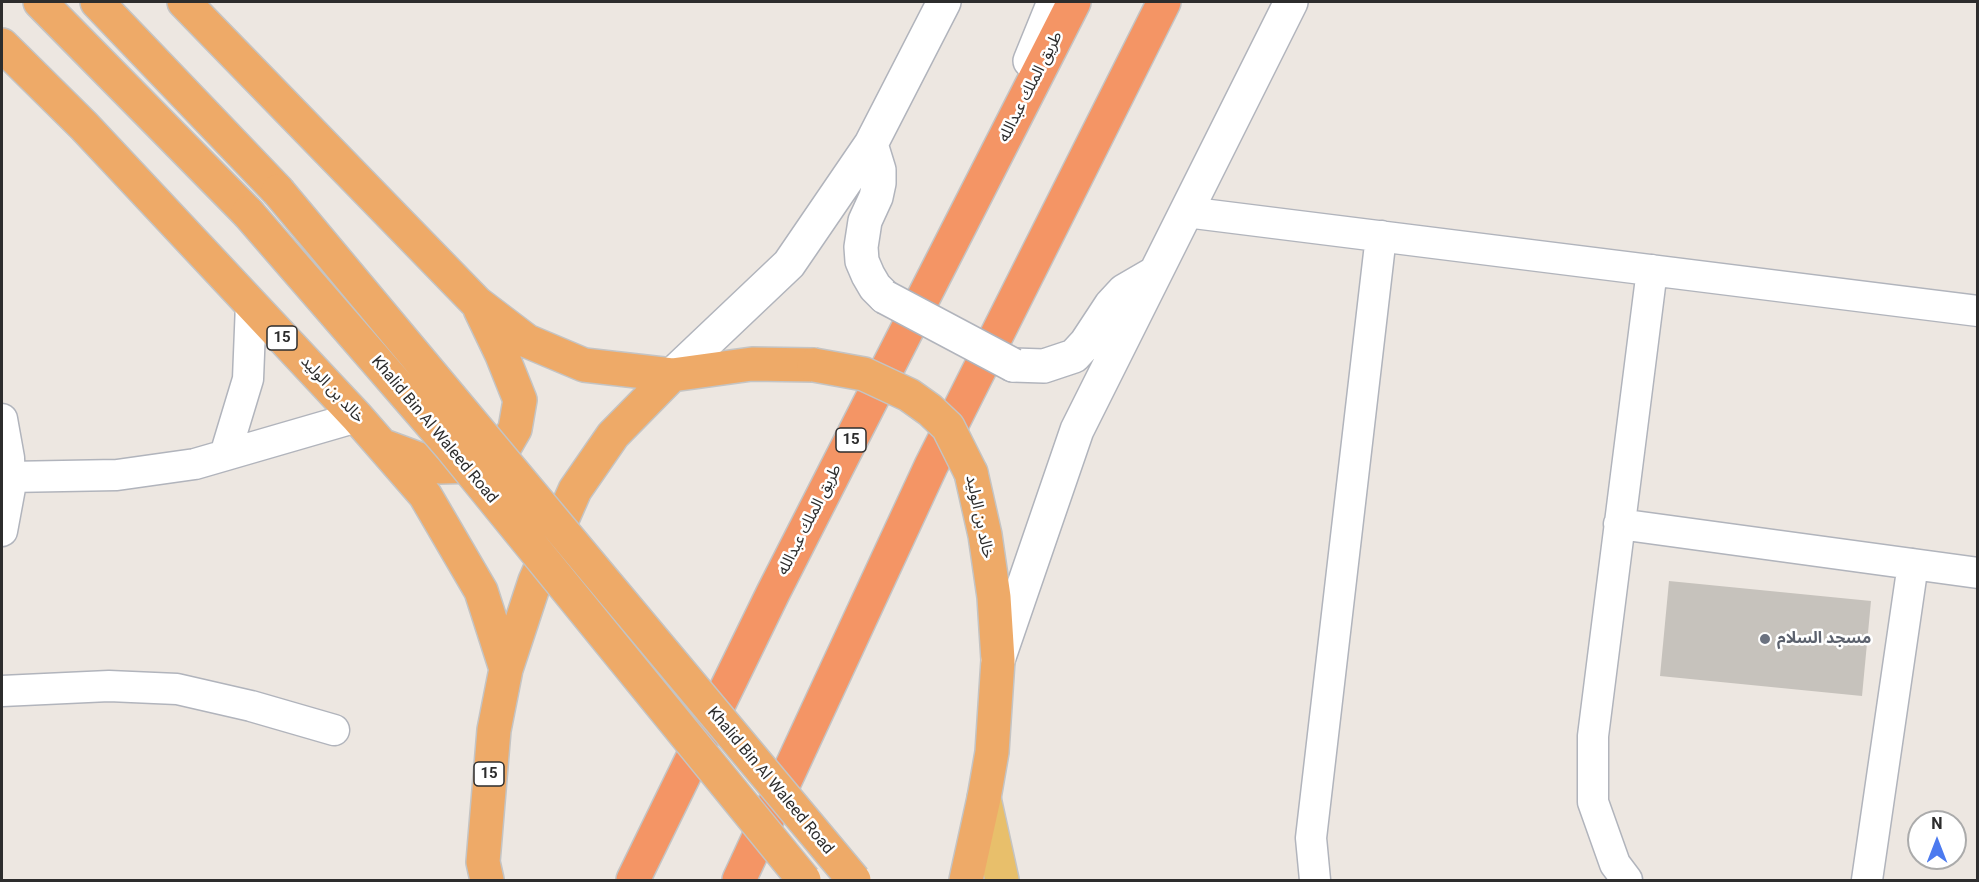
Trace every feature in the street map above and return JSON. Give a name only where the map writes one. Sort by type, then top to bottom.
[{"type":"highway","name":"Khalid Bin Al Waleed Road","points":[[40,2],[248,213],[451,447],[804,880]]},
{"type":"highway","name":"Khalid Bin Al Waleed Road","points":[[97,2],[278,191],[854,880]]},
{"type":"highway","name":"خالد بن الوليد","points":[[184,2],[477,303],[527,341],[584,365],[672,375],[752,364],[814,365],[864,374],[909,395],[948,427],[971,472],[985,534],[994,597],[998,660],[994,729],[984,798],[966,880]]},
{"type":"highway","name":"طريق الملك عبدالله","points":[[633,880],[773,593],[1074,2]]},
{"type":"highway","points":[[739,880],[932,466],[1164,2]]},
{"type":"highway","name":"خالد بن الوليد","points":[[2,45],[84,126],[357,417],[425,495],[481,591],[506,669]]},
{"type":"highway","name":"15","points":[[381,445],[440,467],[478,466],[504,448],[515,429],[520,400],[477,303]]},
{"type":"highway","name":"خالد بن الوليد","points":[[482,874],[494,730],[506,669],[535,581],[575,490],[614,435],[672,375]]},
{"type":"main road","points":[[672,375],[789,264],[871,144],[944,2]]},
{"type":"main road","points":[[987,173],[1054,2]]},
{"type":"main road","points":[[998,660],[1077,430],[1291,2]]},
{"type":"main road","points":[[871,144],[879,170],[879,183],[876,197],[865,221],[861,247],[862,261],[875,287],[885,297],[1013,365],[1044,366],[1074,356],[1086,343],[1111,305],[1132,286],[1156,272]]},
{"type":"main road","name":"خالد بن الوليد","points":[[984,798],[1002,880]]},
{"type":"street","points":[[1186,212],[1977,311]]},
{"type":"street","points":[[1315,880],[1311,838],[1381,236]]},
{"type":"street","points":[[1627,880],[1615,864],[1593,802],[1593,736],[1652,270]]},
{"type":"street","points":[[225,455],[248,379],[251,304]]},
{"type":"street","points":[[9,477],[117,475],[195,464],[357,417]]},
{"type":"street","points":[[2,419],[9,458],[10,488],[2,531]]},
{"type":"street","points":[[1619,524],[1977,573]]},
{"type":"street","points":[[1867,880],[1912,564]]},
{"type":"street","points":[[2,691],[109,686],[177,689],[251,706],[334,730]]},
{"type":"building","name":"مسجد السلام","points":[[1669,581],[1871,601],[1862,696],[1660,676]]},
{"type":"place","name":"مسجد السلام","points":[[1765,639]]}]
